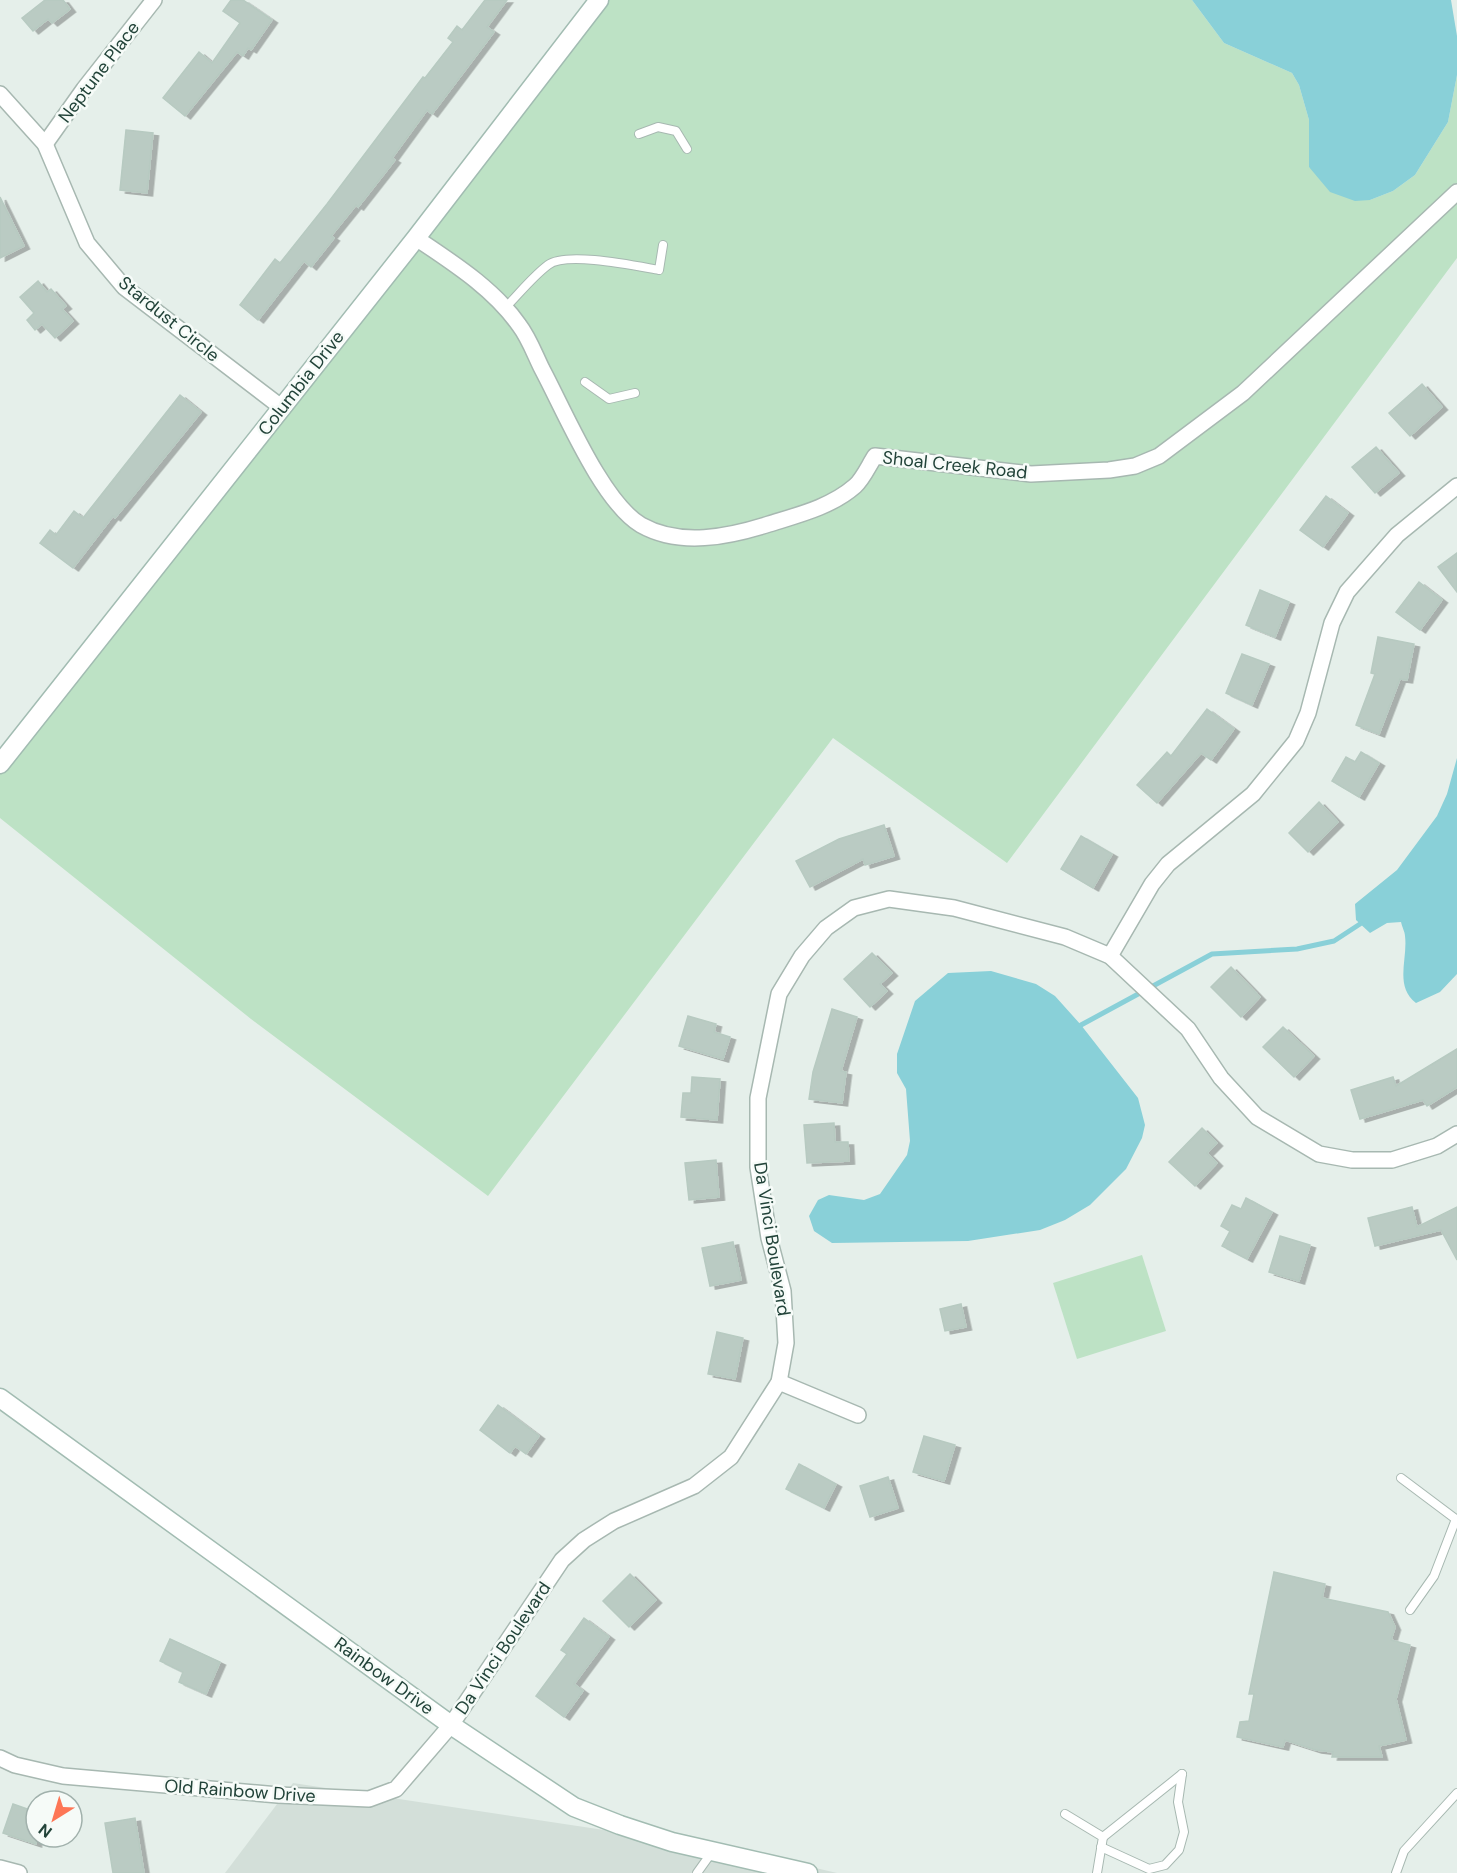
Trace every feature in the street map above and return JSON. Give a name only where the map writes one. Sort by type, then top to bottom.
[{"type":"main road","name":"Columbia Drive","points":[[0,764],[416,238],[599,0]]},
{"type":"main road","name":"Rainbow Drive","points":[[0,1398],[451,1725],[574,1807],[662,1838],[808,1873]]},
{"type":"street","name":"Neptune Place","points":[[45,144],[84,89],[154,0]]},
{"type":"street","name":"Stardust Circle","points":[[0,94],[45,144],[87,243],[124,286],[281,407]]},
{"type":"street","name":"Shoal Creek Road","points":[[416,238],[467,273],[492,294],[520,326],[599,478],[621,506],[639,524],[655,531],[683,538],[705,538],[744,532],[822,507],[856,485],[876,450],[1031,474],[1109,470],[1135,466],[1159,456],[1243,393],[1457,192]]},
{"type":"street","points":[[1110,956],[1152,884],[1167,864],[1253,794],[1296,741],[1308,713],[1332,623],[1347,592],[1397,535],[1457,486]]},
{"type":"street","name":"Da Vinci Boulevard","points":[[451,1725],[562,1560],[584,1540],[614,1521],[694,1486],[731,1457],[779,1382],[786,1343],[783,1291],[769,1238],[758,1167],[758,1098],[778,994],[802,956],[826,928],[854,908],[889,899],[954,908],[1065,937],[1110,956],[1188,1029],[1221,1078],[1257,1117],[1319,1154],[1352,1160],[1392,1160],[1437,1146],[1457,1134]]},
{"type":"street","points":[[779,1382],[858,1414]]},
{"type":"street","name":"Old Rainbow Drive","points":[[0,1758],[15,1765],[63,1776],[278,1795],[369,1799],[396,1789],[451,1725]]},
{"type":"street","points":[[0,1868],[19,1873]]},
{"type":"lane","points":[[639,134],[658,127],[676,131],[687,149]]},
{"type":"lane","points":[[505,308],[549,263],[569,259],[610,262],[659,270],[663,245]]},
{"type":"lane","points":[[585,382],[609,399],[635,393]]},
{"type":"lane","points":[[1401,1478],[1456,1520],[1434,1576],[1410,1610]]},
{"type":"lane","points":[[1097,1873],[1102,1837],[1182,1774],[1178,1802],[1184,1832],[1179,1850],[1166,1864],[1149,1869],[1101,1846]]},
{"type":"lane","points":[[1396,1873],[1404,1851],[1457,1793]]},
{"type":"lane","points":[[1065,1814],[1102,1837]]},
{"type":"lane","points":[[697,1873],[713,1851]]},
{"type":"shaded area","points":[[293,1783],[743,1851],[837,1873],[225,1873]]},
{"type":"green space","points":[[601,0],[1192,0],[1224,43],[1292,73],[1299,85],[1309,120],[1309,167],[1370,200],[1393,191],[1415,175],[1448,122],[1457,75],[1457,258],[1007,863],[833,738],[488,1196],[251,1019],[0,818],[0,769],[279,426],[443,194]]},
{"type":"green space","points":[[1142,1255],[1166,1331],[1077,1359],[1053,1283]]},
{"type":"water","points":[[1192,0],[1451,0],[1457,36],[1457,75],[1448,122],[1415,175],[1393,191],[1370,200],[1355,201],[1330,192],[1309,167],[1309,120],[1299,85],[1292,73],[1224,43]]},
{"type":"water","points":[[1457,758],[1457,974],[1440,992],[1416,1003],[1405,989],[1403,972],[1405,934],[1401,922],[1387,923],[1370,933],[1356,920],[1355,904],[1397,870],[1437,816],[1447,794]]},
{"type":"water","points":[[991,971],[1036,984],[1055,996],[1081,1025],[1138,1098],[1145,1125],[1142,1138],[1126,1169],[1090,1205],[1065,1220],[1040,1230],[968,1241],[832,1243],[814,1231],[809,1216],[818,1200],[829,1195],[864,1200],[880,1194],[907,1155],[910,1141],[906,1089],[897,1073],[897,1054],[915,1001],[948,973]]},
{"type":"building","points":[[45,0],[63,0],[70,9],[52,23],[48,19],[33,31],[22,18]]},
{"type":"building","points":[[231,0],[243,0],[272,20],[251,50],[248,48],[243,56],[237,52],[185,116],[163,98],[199,52],[212,63],[240,23],[223,11]]},
{"type":"building","points":[[485,0],[507,0],[487,27],[494,32],[432,114],[427,110],[392,158],[395,160],[358,207],[356,205],[331,236],[334,238],[311,267],[304,261],[258,320],[240,305],[275,259],[280,263],[423,77],[425,78],[453,42],[448,38],[457,26],[462,30]]},
{"type":"building","points":[[126,130],[153,133],[147,193],[120,190]]},
{"type":"building","points":[[0,197],[24,246],[0,258]]},
{"type":"building","points":[[38,281],[47,292],[51,289],[66,306],[62,309],[73,321],[55,338],[42,324],[35,330],[27,320],[34,313],[20,297]]},
{"type":"building","points":[[1422,384],[1442,407],[1410,436],[1389,413]]},
{"type":"building","points":[[180,395],[201,412],[115,518],[113,516],[73,568],[40,543],[50,530],[56,535],[74,511],[83,518]]},
{"type":"building","points":[[1376,447],[1399,473],[1375,493],[1352,467]]},
{"type":"building","points":[[1326,496],[1348,513],[1323,547],[1300,530]]},
{"type":"building","points":[[1457,553],[1457,592],[1438,567]]},
{"type":"building","points":[[1419,582],[1442,600],[1420,630],[1396,612]]},
{"type":"building","points":[[1260,590],[1289,602],[1275,637],[1246,625]]},
{"type":"building","points":[[1378,637],[1414,644],[1407,680],[1400,679],[1379,734],[1356,725],[1375,674],[1371,673]]},
{"type":"building","points":[[1242,654],[1269,664],[1252,705],[1226,693]]},
{"type":"building","points":[[1207,709],[1234,729],[1211,760],[1201,753],[1157,803],[1137,785],[1167,752],[1171,756]]},
{"type":"building","points":[[1361,752],[1379,763],[1359,797],[1332,781],[1346,757],[1355,762]]},
{"type":"building","points":[[1319,802],[1338,822],[1308,852],[1289,833]]},
{"type":"building","points":[[884,825],[894,856],[865,865],[863,859],[810,887],[796,861],[839,839]]},
{"type":"building","points":[[1081,836],[1112,854],[1093,888],[1061,869]]},
{"type":"building","points":[[872,953],[892,973],[880,984],[887,991],[870,1007],[844,979]]},
{"type":"building","points":[[1231,967],[1260,997],[1241,1017],[1211,987]]},
{"type":"building","points":[[832,1009],[857,1017],[841,1071],[846,1072],[842,1103],[809,1099],[813,1072]]},
{"type":"building","points":[[688,1016],[716,1024],[714,1032],[730,1037],[723,1059],[679,1046]]},
{"type":"building","points":[[1283,1027],[1314,1056],[1294,1077],[1263,1047]]},
{"type":"building","points":[[1457,1049],[1457,1087],[1427,1106],[1423,1100],[1360,1119],[1351,1090],[1393,1077],[1396,1086]]},
{"type":"building","points":[[692,1077],[720,1079],[717,1120],[681,1117],[683,1093],[691,1093]]},
{"type":"building","points":[[834,1123],[835,1142],[848,1142],[849,1161],[807,1163],[804,1125]]},
{"type":"building","points":[[1202,1128],[1217,1143],[1207,1153],[1217,1163],[1195,1186],[1169,1162]]},
{"type":"building","points":[[716,1160],[719,1197],[689,1200],[685,1163]]},
{"type":"building","points":[[1246,1198],[1272,1212],[1247,1259],[1222,1246],[1230,1231],[1221,1226],[1232,1205],[1241,1209]]},
{"type":"building","points":[[1412,1207],[1417,1227],[1457,1207],[1457,1260],[1441,1230],[1375,1246],[1368,1218]]},
{"type":"building","points":[[1280,1236],[1310,1245],[1299,1281],[1269,1272]]},
{"type":"building","points":[[733,1242],[741,1280],[710,1286],[702,1248]]},
{"type":"building","points":[[961,1304],[966,1327],[945,1331],[940,1309]]},
{"type":"building","points":[[717,1332],[743,1338],[735,1379],[708,1374]]},
{"type":"building","points":[[498,1405],[539,1436],[526,1454],[515,1446],[510,1453],[480,1430]]},
{"type":"building","points":[[924,1436],[955,1445],[944,1481],[913,1472]]},
{"type":"building","points":[[799,1464],[836,1484],[824,1508],[786,1489]]},
{"type":"building","points":[[888,1477],[898,1508],[870,1517],[860,1486]]},
{"type":"building","points":[[1274,1572],[1325,1584],[1322,1598],[1388,1612],[1395,1627],[1391,1640],[1410,1645],[1396,1699],[1406,1740],[1379,1746],[1382,1757],[1332,1757],[1333,1752],[1316,1750],[1285,1740],[1283,1747],[1237,1737],[1240,1722],[1249,1721],[1254,1694],[1249,1694]]},
{"type":"building","points":[[630,1574],[656,1600],[629,1627],[603,1601]]},
{"type":"building","points":[[584,1618],[609,1637],[574,1684],[583,1691],[564,1717],[536,1696],[567,1654],[561,1650]]},
{"type":"building","points":[[170,1639],[220,1662],[206,1694],[179,1682],[183,1672],[160,1661]]},
{"type":"building","points":[[13,1804],[24,1808],[24,1840],[3,1833]]},
{"type":"building","points":[[135,1818],[144,1873],[113,1873],[105,1823]]},
{"type":"waterway","points":[[1081,1025],[1212,954],[1297,949],[1334,941],[1360,924]]}]
